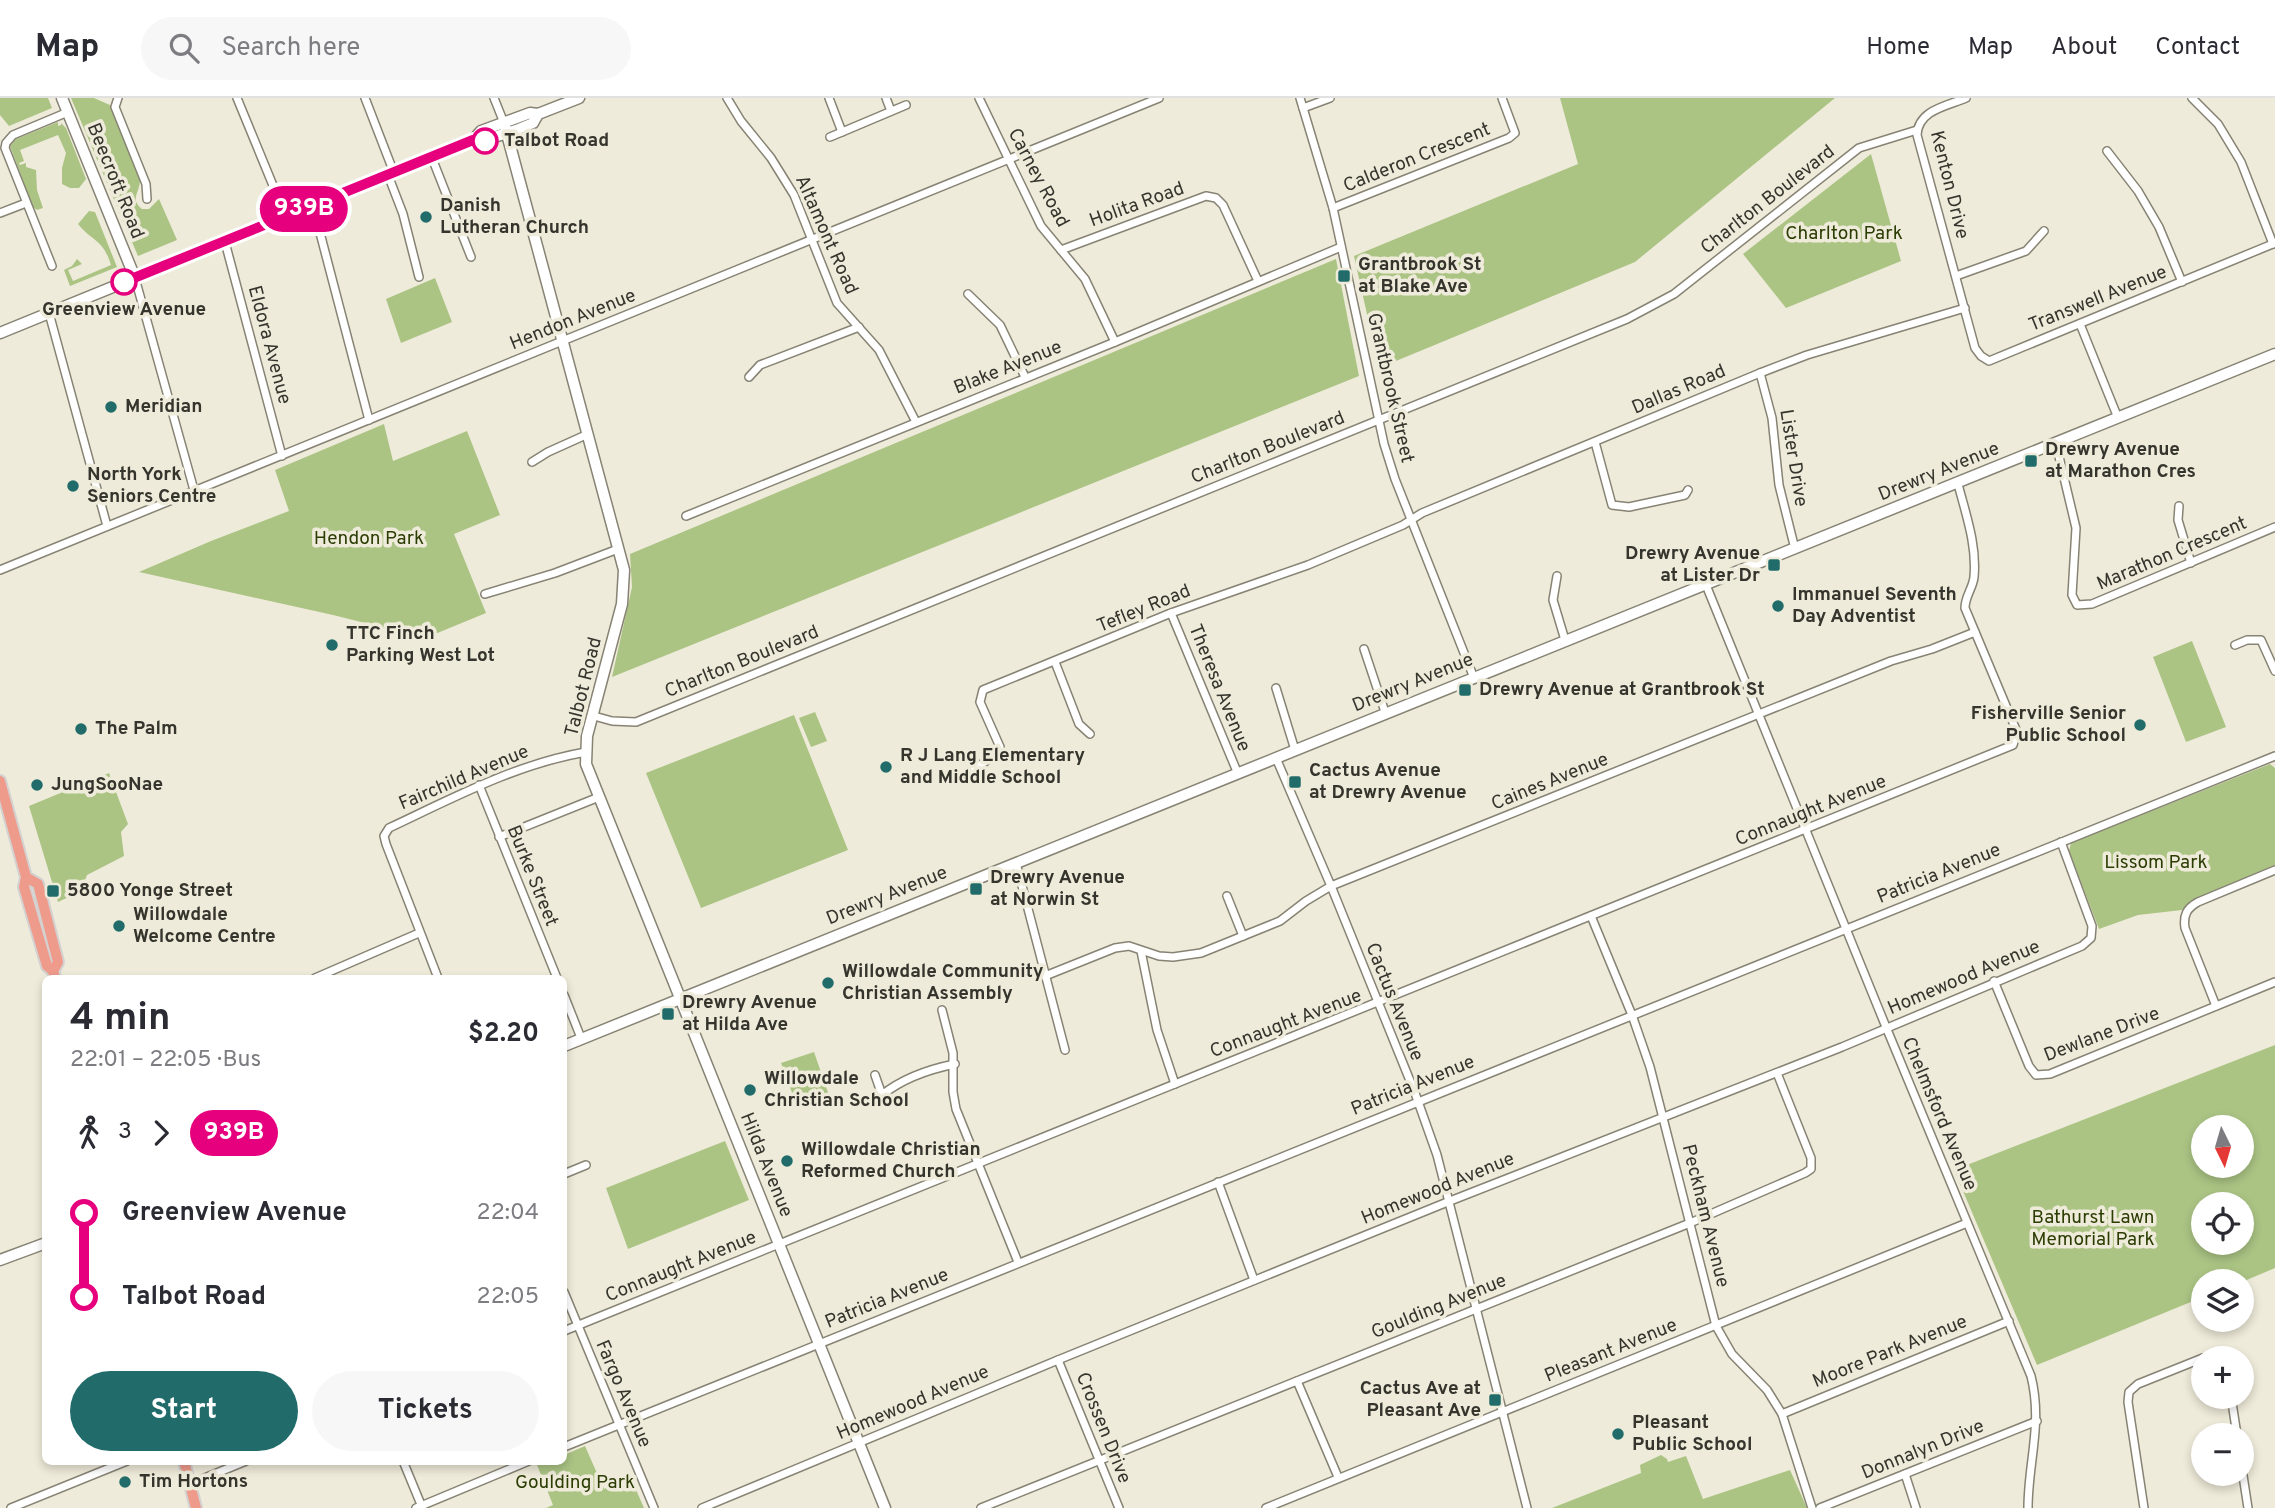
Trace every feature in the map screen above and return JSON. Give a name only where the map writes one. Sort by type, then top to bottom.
[{"type":"main road","points":[[0,781],[26,877],[38,884],[58,962],[53,975]]},
{"type":"main road","points":[[185,1465],[196,1508]]},
{"type":"street","name":"Beecroft Road","points":[[62,98],[135,278]]},
{"type":"street","points":[[118,98],[116,107],[146,184],[147,199]]},
{"type":"street","points":[[237,98],[286,217]]},
{"type":"street","points":[[365,98],[391,174],[419,276]]},
{"type":"street","name":"Talbot Road","points":[[494,98],[506,128],[624,572],[622,604],[587,736],[586,764],[598,797]]},
{"type":"street","points":[[0,333],[432,158],[473,140],[481,131],[506,128],[530,113],[538,114],[579,98]]},
{"type":"street","name":"Altamont Road","points":[[727,98],[794,194],[837,303],[879,350],[916,422]]},
{"type":"street","points":[[829,98],[842,132]]},
{"type":"street","points":[[886,98],[891,111]]},
{"type":"street","name":"Carney Road","points":[[979,98],[1041,226],[1085,279],[1115,342]]},
{"type":"street","name":"Hendon Avenue","points":[[0,570],[1159,98]]},
{"type":"street","name":"Grantbrook Street","points":[[1300,98],[1333,208],[1384,444],[1395,480],[1413,519],[1474,678]]},
{"type":"street","points":[[1303,108],[1330,98]]},
{"type":"street","name":"Calderon Crescent","points":[[1333,208],[1509,138],[1515,133],[1502,98]]},
{"type":"street","name":"Kenton Drive","points":[[1965,308],[1917,130],[1918,123],[1927,114],[1966,98]]},
{"type":"street","points":[[2192,98],[2218,124],[2241,162],[2274,244]]},
{"type":"street","points":[[830,137],[906,105]]},
{"type":"street","points":[[52,266],[6,153],[6,143],[13,135],[68,113]]},
{"type":"street","name":"Charlton Boulevard","points":[[594,716],[612,721],[636,722],[1626,319],[1674,294],[1859,148],[1917,130]]},
{"type":"street","points":[[2107,151],[2138,191],[2159,227],[2182,282]]},
{"type":"street","points":[[432,158],[471,257]]},
{"type":"street","name":"Holita Road","points":[[1060,250],[1206,196],[1216,198],[1223,205],[1258,281]]},
{"type":"street","points":[[0,213],[26,203]]},
{"type":"street","points":[[313,206],[369,420]]},
{"type":"street","points":[[1956,276],[2026,251],[2044,231]]},
{"type":"street","name":"Eldora Avenue","points":[[225,242],[282,456]]},
{"type":"street","name":"Transwell Avenue","points":[[1965,308],[1975,348],[1989,361],[2274,244]]},
{"type":"street","name":"Blake Avenue","points":[[686,516],[1341,247]]},
{"type":"street","points":[[135,278],[194,490]]},
{"type":"street","points":[[968,293],[1000,325],[1025,377]]},
{"type":"street","name":"Dallas Road","points":[[1413,519],[1807,355],[1965,308]]},
{"type":"street","points":[[49,313],[107,527]]},
{"type":"street","points":[[2080,324],[2119,418]]},
{"type":"street","points":[[749,377],[760,365],[859,327]]},
{"type":"street","name":"Drewry Avenue","points":[[567,1045],[1385,712],[2275,355]]},
{"type":"street","name":"Lister Drive","points":[[1760,373],[1772,418],[1779,485],[1795,549]]},
{"type":"street","points":[[532,462],[588,434]]},
{"type":"street","points":[[1595,442],[1612,505],[1629,507],[1685,495],[1688,490]]},
{"type":"street","name":"Marathon Crescent","points":[[2056,444],[2076,528],[2072,591],[2075,603],[2082,606],[2191,564],[2275,527]]},
{"type":"street","points":[[1958,484],[1974,544],[1974,581],[1965,598],[1965,608],[1975,632]]},
{"type":"street","points":[[2179,506],[2178,520],[2191,564]]},
{"type":"street","name":"Tefley Road","points":[[967,774],[992,757],[1000,747],[980,702],[983,690],[1171,613],[1308,565],[1413,519]]},
{"type":"street","points":[[485,594],[555,573],[618,549]]},
{"type":"street","points":[[1557,576],[1553,600],[1565,640]]},
{"type":"street","name":"Chelmsford Avenue","points":[[1706,585],[2031,1376],[2037,1399],[2037,1420],[2028,1508]]},
{"type":"street","name":"Theresa Avenue","points":[[1171,613],[1238,774]]},
{"type":"street","name":"Caines Avenue","points":[[1045,976],[1115,948],[1129,946],[1159,956],[1187,956],[1243,936],[1287,918],[1306,901],[1331,886],[1891,661],[1975,632]]},
{"type":"street","name":"Connaught Avenue","points":[[567,1330],[1377,1005],[2013,745],[2017,732],[1975,632]]},
{"type":"street","points":[[2235,645],[2254,638],[2261,640],[2275,671]]},
{"type":"street","points":[[1364,649],[1385,712]]},
{"type":"street","points":[[1055,662],[1079,724],[1090,734]]},
{"type":"street","points":[[1276,688],[1295,750]]},
{"type":"street","name":"Fairchild Avenue","points":[[437,975],[384,836],[389,828],[479,785],[555,757],[586,752]]},
{"type":"street","name":"Patricia Avenue","points":[[567,1446],[2275,756]]},
{"type":"street","name":"Cactus Avenue","points":[[1276,758],[1331,886],[1418,1101],[1437,1155],[1527,1508]]},
{"type":"street","name":"Burke Street","points":[[479,785],[556,975]]},
{"type":"street","points":[[499,837],[598,797]]},
{"type":"street","name":"Hilda Avenue","points":[[598,797],[885,1508]]},
{"type":"street","name":"Homewood Avenue","points":[[702,1508],[1254,1280],[1777,1073],[2082,946],[2091,938],[2092,926],[2061,842]]},
{"type":"street","points":[[1016,863],[1065,1050]]},
{"type":"street","points":[[2216,1006],[2185,928],[2185,915],[2191,906],[2198,902],[2275,870]]},
{"type":"street","points":[[1227,896],[1243,936]]},
{"type":"street","name":"Peckham Avenue","points":[[1591,916],[1632,1016],[1664,1116],[1716,1326],[1732,1354],[1767,1390],[1782,1413],[1812,1508]]},
{"type":"street","points":[[322,975],[419,933]]},
{"type":"street","points":[[1141,951],[1157,1030],[1175,1084]]},
{"type":"street","name":"Dewlane Drive","points":[[1994,981],[2029,1066],[2036,1075],[2050,1074],[2275,982]]},
{"type":"street","points":[[567,1003],[581,1038]]},
{"type":"street","points":[[942,1010],[955,1065],[955,1103],[1018,1262]]},
{"type":"street","points":[[875,1075],[882,1095],[895,1085],[955,1065]]},
{"type":"street","name":"Goulding Avenue","points":[[981,1508],[1690,1223],[1811,1169],[1811,1158],[1777,1073]]},
{"type":"street","points":[[567,1173],[586,1165]]},
{"type":"street","points":[[1218,1182],[1254,1280]]},
{"type":"street","name":"Pleasant Avenue","points":[[1266,1508],[1967,1223]]},
{"type":"street","points":[[0,1260],[42,1244]]},
{"type":"street","name":"Fargo Avenue","points":[[567,1300],[654,1508]]},
{"type":"street","name":"Moore Park Avenue","points":[[1782,1413],[2009,1321]]},
{"type":"street","name":"Crossen Drive","points":[[1058,1360],[1119,1508]]},
{"type":"street","points":[[2144,1508],[2128,1402],[2129,1392],[2138,1384],[2191,1363]]},
{"type":"street","points":[[1297,1381],[1338,1477]]},
{"type":"street","name":"Donnalyn Drive","points":[[1821,1508],[2037,1420]]},
{"type":"street","points":[[11,1508],[117,1465]]},
{"type":"street","points":[[190,1484],[236,1465]]},
{"type":"street","points":[[404,1465],[419,1507],[519,1465]]},
{"type":"street","points":[[1905,1474],[1916,1508]]},
{"type":"street","points":[[2245,1486],[2248,1508]]},
{"type":"green space","points":[[0,98],[48,98],[52,108],[9,126],[0,115]]},
{"type":"green space","points":[[71,98],[94,98],[110,105],[140,181],[136,202],[142,209],[149,209],[159,199],[177,240],[138,256]]},
{"type":"green space","points":[[1560,98],[1835,98],[1635,262],[1379,368],[1354,256],[1578,164]]},
{"type":"green space","points":[[58,122],[58,126],[61,123],[66,128],[86,179],[79,188],[62,184],[66,153],[58,135],[20,150],[24,161],[19,163],[20,165],[26,163],[26,167],[36,170],[37,190],[43,208],[37,210],[33,207],[10,146],[16,139]]},
{"type":"green space","name":"Charlton Park","points":[[1871,154],[1901,261],[1786,308],[1743,254]]},
{"type":"green space","points":[[89,211],[95,212],[117,267],[70,286],[64,270],[72,266],[77,259],[82,264],[68,270],[73,281],[111,265],[101,246],[78,224]]},
{"type":"green space","points":[[1336,259],[1359,376],[612,677],[632,587],[630,554]]},
{"type":"green space","points":[[435,278],[452,322],[401,343],[386,299]]},
{"type":"green space","name":"Hendon Park","points":[[384,424],[393,461],[467,431],[500,515],[454,534],[486,613],[418,641],[413,640],[413,635],[333,615],[139,572],[289,511],[275,470]]},
{"type":"green space","points":[[2192,641],[2226,727],[2186,742],[2153,657]]},
{"type":"green space","points":[[815,712],[827,741],[811,747],[799,718]]},
{"type":"green space","points":[[794,715],[848,850],[701,908],[646,773]]},
{"type":"green space","name":"Lissom Park","points":[[2270,764],[2275,768],[2275,865],[2192,900],[2182,910],[2138,915],[2099,929],[2069,851],[2071,843]]},
{"type":"green space","points":[[109,773],[128,824],[121,832],[124,856],[87,875],[85,880],[90,887],[58,902],[29,806]]},
{"type":"green space","name":"Bathurst Lawn Memorial Park","points":[[2275,1045],[2275,1268],[2254,1277],[2254,1269],[2191,1269],[2191,1302],[2037,1365],[1954,1170]]},
{"type":"green space","points":[[814,1052],[830,1098],[798,1109],[781,1063]]},
{"type":"green space","points":[[725,1141],[749,1200],[628,1249],[606,1188]]},
{"type":"green space","name":"Goulding Park","points":[[585,1446],[604,1489],[630,1476],[644,1508],[546,1508],[553,1505],[537,1465],[567,1465],[567,1454]]},
{"type":"green space","points":[[1661,1455],[1668,1462],[1686,1456],[1703,1499],[1790,1470],[1807,1508],[1552,1508],[1641,1473],[1640,1465]]},
{"type":"bus line","name":"939B","points":[[124,282],[473,140],[485,141]]},
{"type":"place","name":"Talbot Road","points":[[485,141]]},
{"type":"place","name":"Danish Lutheran Church","points":[[426,217]]},
{"type":"place","name":"Grantbrook St at Blake Ave","points":[[1344,276]]},
{"type":"place","name":"Greenview Avenue","points":[[124,282]]},
{"type":"place","name":"Meridian","points":[[111,407]]},
{"type":"place","name":"Drewry Avenue at Marathon Cres","points":[[2031,461]]},
{"type":"place","name":"North York Seniors Centre","points":[[73,486]]},
{"type":"place","name":"Drewry Avenue at Lister Dr","points":[[1774,565]]},
{"type":"place","name":"Immanuel Seventh Day Adventist","points":[[1778,606]]},
{"type":"place","name":"TTC Finch Parking West Lot","points":[[332,645]]},
{"type":"place","name":"Drewry Avenue at Grantbrook St","points":[[1465,690]]},
{"type":"place","name":"Fisherville Senior Public School","points":[[2140,725]]},
{"type":"place","name":"The Palm","points":[[81,729]]},
{"type":"place","name":"R J Lang Elementary and Middle School","points":[[886,767]]},
{"type":"place","name":"Cactus Avenue at Drewry Avenue","points":[[1295,782]]},
{"type":"place","name":"JungSooNae","points":[[37,785]]},
{"type":"place","name":"Drewry Avenue at Norwin St","points":[[976,889]]},
{"type":"place","name":"5800 Yonge Street","points":[[53,891]]},
{"type":"place","name":"Willowdale Welcome Centre","points":[[119,926]]},
{"type":"place","name":"Willowdale Community Christian Assembly","points":[[828,983]]},
{"type":"place","name":"Drewry Avenue at Hilda Ave","points":[[668,1014]]},
{"type":"place","name":"Willowdale Christian School","points":[[750,1090]]},
{"type":"place","name":"Willowdale Christian Reformed Church","points":[[787,1161]]},
{"type":"place","name":"Cactus Ave at Pleasant Ave","points":[[1495,1400]]},
{"type":"place","name":"Pleasant Public School","points":[[1618,1434]]},
{"type":"place","name":"Tim Hortons","points":[[125,1482]]}]
